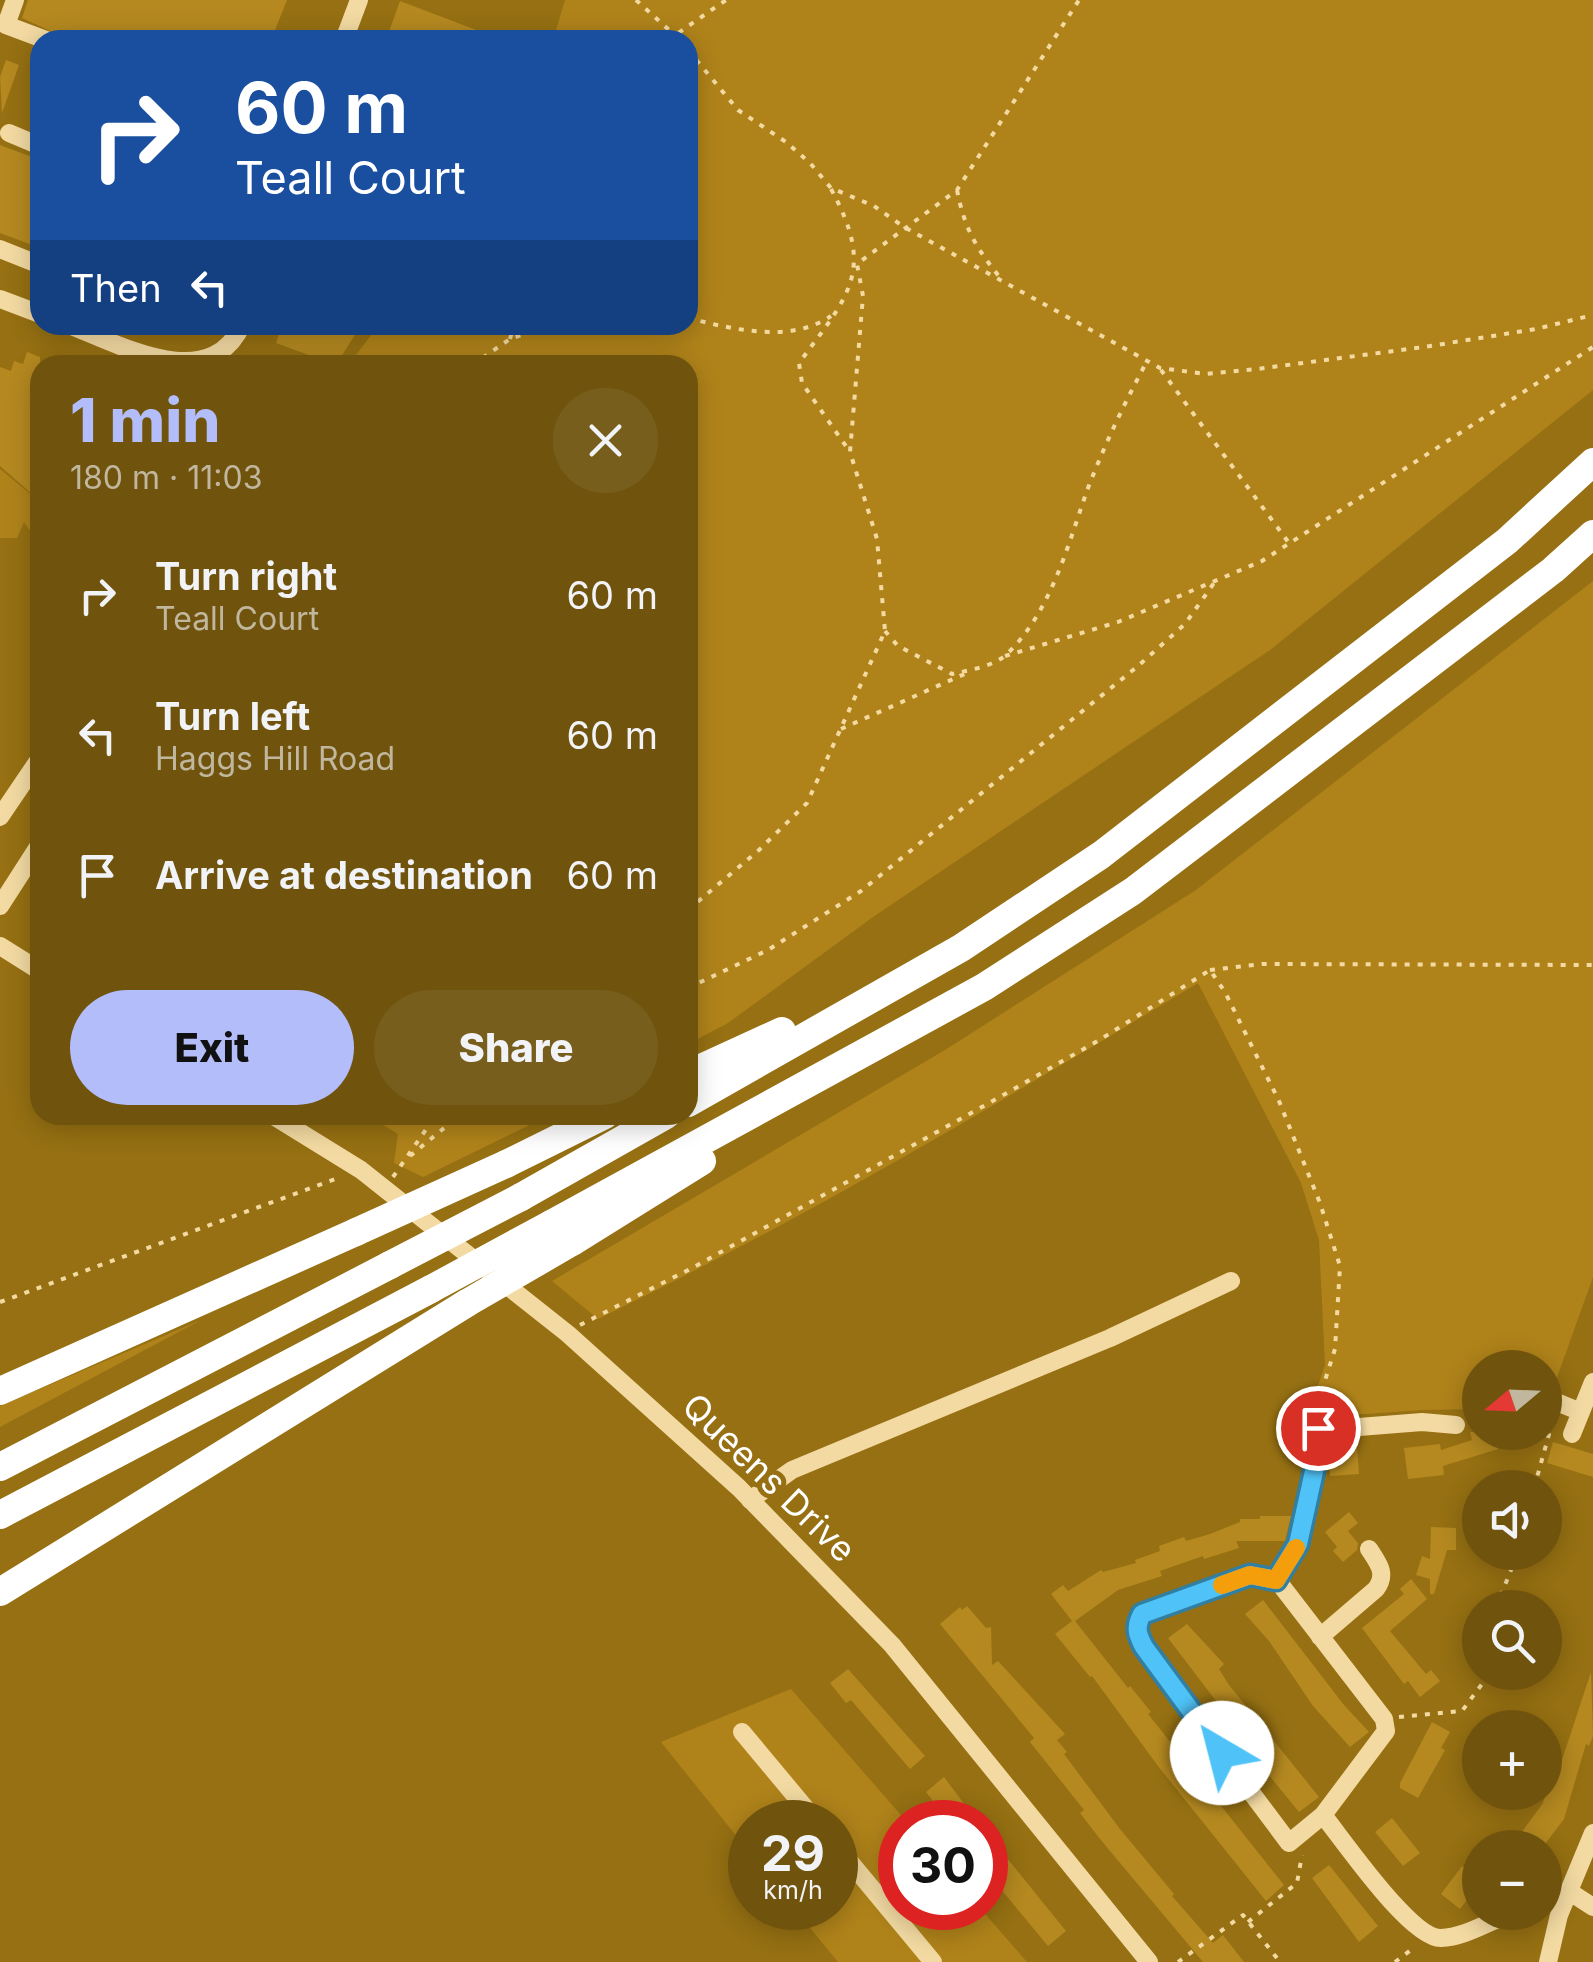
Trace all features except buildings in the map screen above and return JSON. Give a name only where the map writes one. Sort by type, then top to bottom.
[{"type":"highway","points":[[698,1097],[961,948],[1132,831],[1506,540],[1593,462]]},
{"type":"highway","points":[[0,1592],[466,1303],[562,1233],[984,986],[1133,891],[1553,570],[1593,534]]},
{"type":"highway","points":[[698,1069],[961,948]]},
{"type":"highway","points":[[0,1391],[585,1125]]},
{"type":"highway","points":[[0,1467],[521,1197],[648,1125]]},
{"type":"highway","points":[[0,1515],[431,1290],[562,1233]]},
{"type":"street","points":[[15,0],[6,24],[30,34]]},
{"type":"street","points":[[348,30],[360,0]]},
{"type":"street","points":[[9,134],[30,142]]},
{"type":"street","points":[[0,249],[30,261]]},
{"type":"street","points":[[1,302],[30,311]]},
{"type":"street","points":[[94,335],[142,355]]},
{"type":"street","points":[[216,355],[234,343],[238,335]]},
{"type":"street","points":[[0,817],[30,773]]},
{"type":"street","points":[[0,906],[30,860]]},
{"type":"street","points":[[0,946],[30,965]]},
{"type":"street","name":"Queens Drive","points":[[288,1125],[361,1170],[568,1334],[750,1500],[892,1645],[1149,1962]]},
{"type":"street","points":[[750,1500],[792,1470],[1110,1338],[1231,1281]]},
{"type":"street","points":[[1572,1434],[1593,1382]]},
{"type":"street","points":[[1562,1403],[1581,1412]]},
{"type":"street","points":[[1276,1580],[1298,1544],[1319,1436],[1360,1426],[1422,1422],[1456,1425]]},
{"type":"street","points":[[1320,1637],[1376,1590],[1382,1580],[1381,1568],[1369,1549]]},
{"type":"street","points":[[1250,1575],[1276,1580],[1384,1719],[1386,1732],[1323,1815],[1289,1843],[1166,1679],[1137,1633],[1142,1614],[1154,1608],[1250,1575]]},
{"type":"street","points":[[742,1732],[799,1800]]},
{"type":"street","points":[[1323,1815],[1405,1917],[1430,1936],[1442,1938],[1470,1930]]},
{"type":"street","points":[[1562,1901],[1570,1892],[1593,1833]]},
{"type":"street","points":[[858,1872],[933,1962]]},
{"type":"street","points":[[1570,1892],[1593,1907]]},
{"type":"street","points":[[1548,1962],[1551,1930]]},
{"type":"path","points":[[636,0],[670,30]]},
{"type":"path","points":[[681,30],[726,0]]},
{"type":"path","points":[[698,902],[760,850],[807,803],[885,631],[877,539],[850,452],[802,383],[799,363],[835,313],[856,264],[957,190],[1079,0]]},
{"type":"path","points":[[698,62],[738,110],[810,163],[831,188],[849,222],[863,296],[850,452]]},
{"type":"path","points":[[831,188],[874,206],[1160,368],[1206,374],[1257,369],[1424,347],[1536,329],[1593,315]]},
{"type":"path","points":[[957,190],[965,228],[1006,284]]},
{"type":"path","points":[[698,320],[738,330],[778,332],[818,325],[835,313]]},
{"type":"path","points":[[510,339],[511,335]]},
{"type":"path","points":[[487,355],[522,335]]},
{"type":"path","points":[[841,729],[1006,656],[1118,622],[1262,561],[1593,348]]},
{"type":"path","points":[[1006,656],[1030,627],[1061,567],[1116,418],[1146,362]]},
{"type":"path","points":[[1160,368],[1289,543]]},
{"type":"path","points":[[698,983],[768,950],[861,892],[1186,624],[1214,583]]},
{"type":"path","points":[[885,631],[898,646],[952,674],[978,668]]},
{"type":"path","points":[[568,1334],[998,1098],[1210,970],[1262,964],[1593,965]]},
{"type":"path","points":[[1210,970],[1279,1100],[1340,1266],[1335,1350],[1321,1394],[1319,1436]]},
{"type":"path","points":[[385,1189],[429,1125]]},
{"type":"path","points":[[404,1160],[448,1125]]},
{"type":"path","points":[[0,1302],[361,1170]]},
{"type":"path","points":[[1384,1719],[1462,1711],[1478,1690]]},
{"type":"path","points":[[1248,1922],[1297,1883],[1302,1855],[1291,1841]]},
{"type":"path","points":[[1178,1962],[1242,1915],[1280,1962]]},
{"type":"path","points":[[1395,1962],[1430,1936]]},
{"type":"shaded area","points":[[565,0],[1593,0],[1593,390],[1270,650],[873,917],[728,1023],[698,1039],[698,355],[356,355],[371,335],[698,335],[698,30],[556,30]]},
{"type":"shaded area","points":[[0,469],[30,494],[30,531],[24,522],[17,538],[0,538]]},
{"type":"shaded area","points":[[1593,581],[1593,1277],[1562,1364],[1562,1350],[1462,1350],[1462,1409],[1307,1418],[1325,1365],[1319,1240],[1301,1183],[1198,983],[827,1200],[598,1319],[552,1281],[945,1050],[1196,890]]},
{"type":"shaded area","points":[[383,1125],[530,1125],[423,1177],[394,1163],[398,1134]]},
{"type":"shaded area","points":[[201,1320],[0,1427],[0,1406]]},
{"type":"shaded area","points":[[791,1689],[888,1800],[878,1800],[878,1930],[999,1930],[1027,1962],[838,1962],[812,1930],[858,1930],[858,1800],[728,1800],[728,1826],[661,1742]]},
{"type":"slow traffic","points":[[1222,1585],[1250,1575],[1276,1580],[1296,1548]]},
{"type":"route","points":[[1222,1753],[1144,1647],[1137,1633],[1138,1622],[1142,1614],[1250,1575],[1276,1580],[1298,1544],[1320,1444],[1318,1428]]}]
